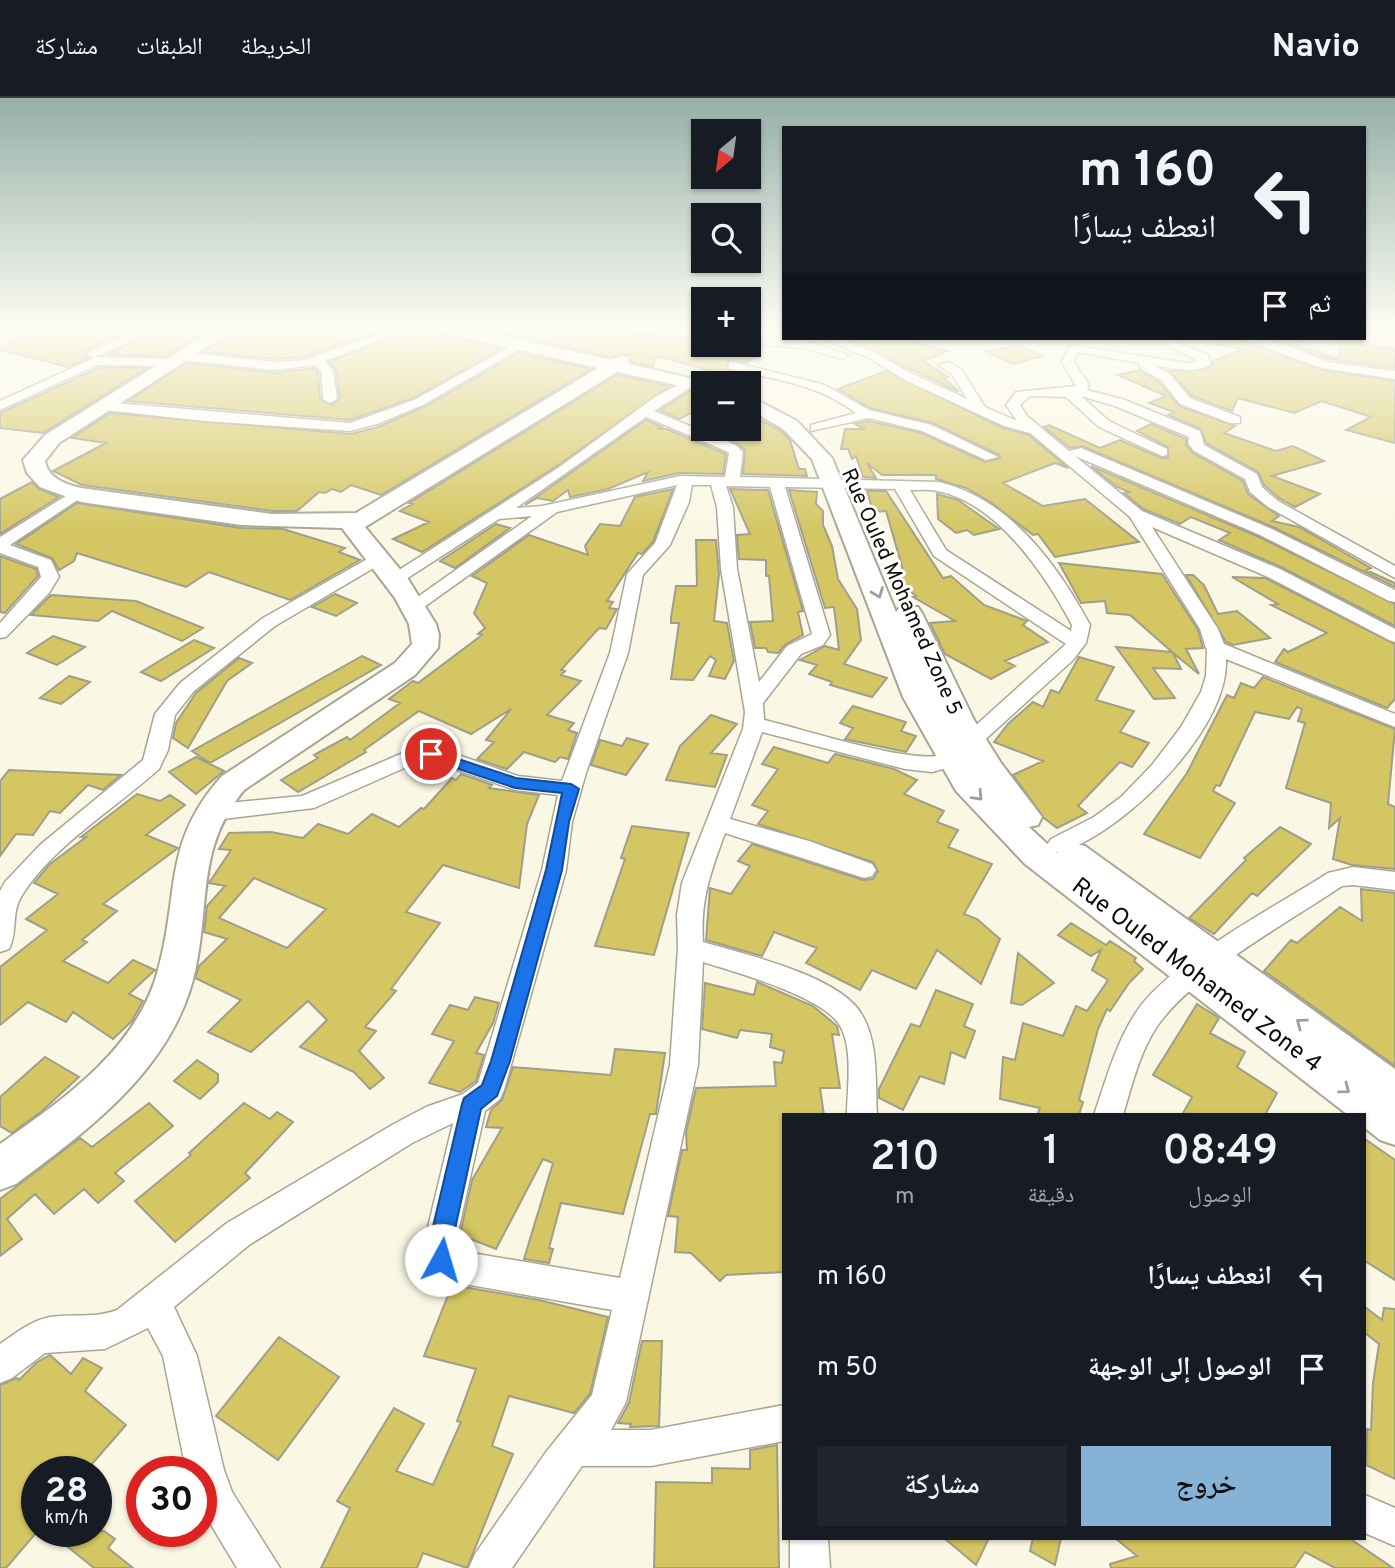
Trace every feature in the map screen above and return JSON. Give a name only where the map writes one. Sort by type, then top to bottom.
[{"type":"street","points":[[0,406],[22,396]]},
{"type":"street","points":[[120,396],[52,439],[34,460],[38,475],[57,487],[78,494],[171,509],[299,522],[358,520]]},
{"type":"street","points":[[104,406],[307,426],[350,427],[392,414],[422,396]]},
{"type":"street","points":[[0,1170],[100,1094],[125,1069],[149,1034],[169,994],[178,961],[193,858],[207,813],[216,799],[233,783],[418,658],[427,642],[414,606],[386,568],[355,534],[353,525],[566,396]]},
{"type":"street","points":[[0,942],[3,906],[9,894],[51,848],[152,764],[158,750],[165,714],[178,696],[262,627],[497,514],[644,412],[676,396]]},
{"type":"street","points":[[836,396],[851,402],[866,414],[927,428],[990,457]]},
{"type":"street","points":[[952,396],[1015,426],[1034,429]]},
{"type":"street","points":[[972,396],[979,407]]},
{"type":"street","points":[[1024,396],[1018,396],[1013,405],[1022,419],[1136,514],[1274,573],[1395,636]]},
{"type":"street","points":[[1077,396],[1104,424],[1162,452]]},
{"type":"street","points":[[1089,396],[1120,403],[1195,434],[1198,440],[1195,443],[1199,448],[1252,477],[1255,489],[1273,504],[1395,573]]},
{"type":"street","points":[[1179,396],[1185,401],[1235,420]]},
{"type":"street","name":"Rue Ouled Mohamed Zone 5","points":[[761,398],[816,428],[840,456],[844,484],[917,697],[960,752],[967,784],[1014,820]]},
{"type":"street","name":"Rue Ouled Mohamed Zone 5","points":[[761,408],[789,423],[804,435],[844,484]]},
{"type":"street","points":[[644,412],[673,421],[731,447],[736,452],[737,462],[725,482],[729,569],[753,713]]},
{"type":"street","points":[[816,428],[866,414]]},
{"type":"street","points":[[1056,446],[1082,453],[1266,532],[1395,597]]},
{"type":"street","points":[[497,514],[554,509],[640,487],[686,480],[939,486],[956,491],[1014,532],[1051,573],[1082,625],[1077,643],[960,752],[932,765],[905,762],[753,713]]},
{"type":"street","points":[[0,1366],[35,1339],[51,1334],[105,1332],[129,1322],[151,1307],[238,1234],[402,1134],[436,1116],[472,1104],[490,1090],[554,870],[561,822],[619,653],[635,574],[662,545],[681,502],[686,480]]},
{"type":"street","points":[[489,1568],[608,1402],[684,1065],[691,948],[689,915],[694,883],[753,713],[783,662],[794,650],[816,641],[821,635],[776,483]]},
{"type":"street","points":[[900,485],[940,553],[1077,643]]},
{"type":"street","points":[[0,545],[78,494]]},
{"type":"street","points":[[414,606],[554,509]]},
{"type":"street","points":[[1059,845],[1116,813],[1168,762],[1209,697],[1216,676],[1217,648],[1209,629],[1136,514]]},
{"type":"street","points":[[0,545],[45,564],[50,577],[43,589],[0,633]]},
{"type":"street","points":[[1376,561],[1395,554]]},
{"type":"street","points":[[1217,648],[1395,721]]},
{"type":"street","points":[[207,813],[306,803],[417,754],[440,756],[515,783],[571,789]]},
{"type":"street","name":"Rue Ouled Mohamed Zone 4","points":[[1014,820],[1059,845],[1395,1126]]},
{"type":"street","name":"Rue Ouled Mohamed Zone 4","points":[[1014,820],[1047,863],[1395,1093]]},
{"type":"street","points":[[717,823],[801,847],[864,870]]},
{"type":"street","points":[[1109,1113],[1130,1051],[1147,1019],[1165,997],[1204,966],[1336,880],[1353,876],[1395,881]]},
{"type":"street","points":[[691,948],[800,986],[842,1006],[855,1030],[863,1113]]},
{"type":"street","points":[[472,1104],[438,1252],[441,1260],[447,1265],[632,1297]]},
{"type":"street","points":[[151,1307],[166,1323],[180,1356],[205,1470],[219,1504],[260,1568]]},
{"type":"street","points":[[574,1448],[651,1448],[782,1423]]},
{"type":"street","points":[[1366,1514],[1395,1527]]},
{"type":"street","points":[[809,1540],[810,1568]]},
{"type":"building","points":[[38,396],[103,396],[43,433],[0,428],[0,413]]},
{"type":"building","points":[[136,396],[320,396],[320,399],[331,405],[340,399],[340,396],[417,396],[350,420],[128,401]]},
{"type":"building","points":[[444,396],[547,396],[381,495],[351,485],[341,492],[332,489],[325,493],[319,492],[297,511],[272,511],[82,485],[53,471],[106,443],[72,438],[110,413],[351,434],[378,427]]},
{"type":"building","points":[[584,396],[656,396],[557,466],[422,552],[393,539],[429,522],[400,511],[412,504],[409,503]]},
{"type":"building","points":[[683,396],[691,396],[691,413],[679,419],[660,410]]},
{"type":"building","points":[[849,396],[936,396],[1003,428],[1029,435],[1068,468],[1055,463],[1003,483],[1043,506],[1085,499],[1139,542],[1055,557],[1038,534],[1033,535],[989,501],[966,488],[936,479],[936,475],[882,475],[867,463],[876,478],[863,477],[856,456],[852,459],[848,449],[841,449],[845,429],[865,429],[855,424],[869,421],[921,433],[985,462],[1000,458],[999,455],[933,423],[870,408]]},
{"type":"building","points":[[1170,396],[1179,406],[1235,426],[1224,433],[1276,451],[1293,446],[1324,461],[1272,476],[1320,494],[1295,507],[1280,499],[1264,485],[1258,472],[1206,443],[1201,429],[1168,415],[1174,412],[1149,403]]},
{"type":"building","points":[[1192,396],[1395,396],[1395,443],[1346,430],[1371,417],[1322,401],[1294,413],[1238,398],[1232,411]]},
{"type":"building","points":[[646,420],[662,427],[657,429],[667,429],[726,454],[723,474],[679,473],[643,481],[648,472],[608,489],[570,497],[568,490],[553,501],[537,498],[525,505]]},
{"type":"building","points":[[761,420],[781,431],[790,440],[799,469],[805,469],[807,476],[743,474],[745,450],[732,441],[761,441]]},
{"type":"building","points":[[1151,424],[1186,439],[1186,445],[1193,453],[1243,481],[1248,494],[1279,516],[1272,521],[1299,527],[1371,568],[1366,570],[1395,583],[1395,587],[1273,527],[1082,446],[1070,448],[1044,427],[1049,425],[1100,448],[1120,440],[1161,458],[1168,458],[1168,447],[1137,431]]},
{"type":"building","points":[[1091,466],[1259,537],[1395,604],[1395,626],[1281,567],[1219,540],[1230,533],[1191,517],[1180,524],[1143,509],[1124,493],[1129,492],[1117,487]]},
{"type":"building","points":[[32,482],[39,489],[59,497],[0,534],[0,499]]},
{"type":"building","points":[[673,489],[653,542],[642,554],[638,553],[607,601],[613,602],[609,608],[617,609],[606,629],[599,628],[561,670],[565,671],[561,675],[581,681],[547,715],[574,723],[568,730],[577,733],[568,759],[560,757],[555,762],[524,752],[507,769],[477,759],[494,742],[486,740],[511,709],[471,734],[419,711],[364,750],[366,752],[298,792],[281,780],[318,758],[314,755],[347,737],[350,740],[400,703],[389,699],[413,681],[418,683],[482,635],[478,634],[485,628],[474,613],[487,583],[472,576],[529,535],[588,555],[585,546],[600,524],[620,526],[635,497]]},
{"type":"building","points":[[730,489],[768,490],[803,611],[798,612],[803,635],[786,644],[778,653],[768,652],[766,648],[755,648],[750,622],[773,621],[769,576],[766,576],[766,560],[739,559],[737,535],[750,534]]},
{"type":"building","points":[[789,490],[817,492],[816,504],[823,511],[823,525],[832,546],[838,579],[857,609],[861,640],[844,664],[887,678],[872,697],[830,685],[832,682],[809,674],[817,665],[800,660],[825,646],[839,650],[834,607],[825,608]]},
{"type":"building","points":[[867,491],[886,491],[943,578],[951,576],[984,605],[1027,621],[1023,625],[1048,642],[1005,661],[1015,666],[991,679],[945,654],[930,623],[955,621],[913,597],[916,596],[889,573],[903,570],[886,511],[873,512]]},
{"type":"building","points":[[937,494],[958,500],[999,529],[974,535],[967,530],[956,533],[938,519]]},
{"type":"building","points":[[77,503],[241,528],[283,529],[345,548],[339,552],[360,560],[290,600],[209,572],[186,587],[77,553],[74,561],[59,570],[52,558],[16,544]]},
{"type":"building","points":[[496,524],[510,528],[455,568],[440,561]]},
{"type":"building","points":[[696,540],[716,540],[719,574],[714,621],[727,623],[734,661],[725,679],[709,676],[716,660],[710,656],[693,680],[671,679],[679,623],[671,623],[676,586],[697,586]]},
{"type":"building","points":[[0,556],[36,569],[38,576],[5,613],[0,612]]},
{"type":"building","points":[[1059,563],[1162,574],[1198,630],[1203,648],[1186,649],[1199,674],[1173,653],[1181,669],[1153,668],[1175,698],[1154,699],[1116,647],[1172,652],[1130,615],[1107,613],[1105,601],[1081,603]]},
{"type":"building","points":[[1186,575],[1193,575],[1204,585],[1218,614],[1237,611],[1270,638],[1233,645],[1226,642]]},
{"type":"building","points":[[1232,577],[1265,578],[1395,644],[1395,699],[1387,708],[1275,662],[1284,649],[1288,652],[1327,633],[1271,605],[1278,604]]},
{"type":"building","points":[[335,594],[357,603],[336,616],[312,607]]},
{"type":"building","points":[[51,595],[136,601],[203,628],[182,641],[112,611],[98,621],[31,615]]},
{"type":"building","points":[[53,636],[85,647],[57,665],[27,653]]},
{"type":"building","points":[[194,640],[214,648],[161,681],[141,672]]},
{"type":"building","points":[[362,656],[381,665],[210,763],[192,751]]},
{"type":"building","points":[[1079,657],[1114,667],[1096,700],[1134,711],[1120,732],[1149,743],[1132,767],[1120,762],[1078,806],[1087,813],[1057,828],[1044,818],[1013,775],[1043,761],[994,742],[1008,724],[1033,702],[1043,707],[1051,690],[1059,693]]},
{"type":"building","points":[[239,658],[252,663],[227,681],[188,748],[173,738],[176,723],[196,693]]},
{"type":"building","points":[[69,676],[90,682],[61,704],[40,698]]},
{"type":"building","points":[[1263,677],[1395,729],[1388,804],[1395,807],[1395,869],[1352,865],[1333,859],[1340,818],[1329,828],[1331,803],[1286,788],[1305,723],[1298,721],[1302,709],[1297,707],[1289,719],[1255,712],[1220,786],[1216,785],[1213,791],[1235,803],[1200,858],[1144,834],[1187,773],[1227,695],[1234,698],[1241,683],[1254,688]]},
{"type":"building","points":[[853,706],[906,722],[901,731],[916,736],[906,752],[845,739],[853,728],[840,723]]},
{"type":"building","points":[[711,715],[737,724],[711,753],[727,755],[715,787],[666,780],[680,746]]},
{"type":"building","points":[[627,738],[648,744],[626,775],[591,765],[600,740],[622,746]]},
{"type":"building","points":[[774,747],[828,763],[835,754],[894,769],[917,780],[904,794],[944,811],[937,822],[958,830],[948,847],[992,864],[964,914],[977,919],[1000,939],[981,984],[937,950],[916,989],[872,970],[860,990],[806,963],[817,948],[774,932],[762,956],[706,940],[710,888],[731,894],[750,866],[738,861],[752,844],[863,880],[873,879],[878,871],[873,862],[758,824],[768,811],[752,805],[778,769],[762,764]]},
{"type":"building","points":[[196,757],[224,771],[196,794],[169,772]]},
{"type":"building","points":[[9,770],[121,775],[103,790],[88,785],[60,813],[50,811],[33,835],[16,834],[0,856],[0,781]]},
{"type":"building","points":[[461,774],[492,785],[489,788],[539,795],[527,824],[519,888],[443,865],[406,912],[440,923],[391,989],[396,991],[365,1027],[376,1031],[359,1051],[384,1078],[370,1089],[354,1072],[300,1047],[327,1020],[308,1001],[251,1052],[208,1032],[241,1000],[195,978],[199,966],[227,939],[204,932],[207,906],[225,886],[209,883],[231,850],[219,849],[229,833],[271,832],[303,838],[318,824],[348,834],[372,814],[399,827],[421,808],[424,809],[452,778],[456,780]],"holes":[[[254,878],[326,909],[287,948],[219,918]]]},
{"type":"building","points":[[137,794],[160,801],[170,795],[185,805],[146,835],[178,848],[103,904],[117,911],[82,940],[87,942],[63,961],[108,983],[133,960],[155,970],[129,994],[143,1001],[132,1021],[113,1039],[73,1012],[66,1022],[28,1002],[0,1025],[0,967],[47,930],[26,919],[58,894],[34,883],[50,864],[86,837],[81,837]]},
{"type":"building","points":[[632,826],[689,833],[654,955],[595,946],[625,859],[621,858]]},
{"type":"building","points":[[1280,827],[1311,844],[1257,896],[1252,893],[1214,934],[1189,918],[1246,860],[1244,858]]},
{"type":"building","points":[[1361,889],[1395,893],[1395,1066],[1264,971],[1291,940],[1297,943],[1340,907],[1362,921]]},
{"type":"building","points":[[1071,923],[1106,945],[1110,941],[1136,958],[1134,961],[1143,969],[1129,983],[1110,1011],[1107,1009],[1098,1029],[1079,1100],[1083,1102],[1080,1113],[1038,1113],[1040,1108],[1000,1099],[1003,1057],[1015,1060],[1023,1023],[1063,1036],[1076,1006],[1087,1011],[1108,980],[1092,970],[1101,950],[1091,956],[1058,935]]},
{"type":"building","points":[[1018,953],[1054,983],[1022,1005],[1011,1003]]},
{"type":"building","points":[[757,982],[813,1006],[837,1026],[839,1035],[832,1034],[840,1088],[820,1088],[824,1113],[782,1113],[782,1272],[726,1275],[720,1281],[691,1253],[675,1252],[678,1217],[668,1216],[682,1150],[687,1150],[686,1132],[696,1088],[776,1086],[774,1062],[782,1063],[784,1051],[770,1047],[772,1034],[740,1030],[737,1038],[702,1029],[705,983],[754,995]]},
{"type":"building","points":[[936,990],[973,1004],[964,1026],[975,1031],[965,1058],[951,1052],[944,1084],[920,1076],[903,1110],[879,1098],[879,1089],[911,1024],[920,1027]]},
{"type":"building","points":[[475,997],[499,1003],[493,1023],[476,1053],[484,1055],[476,1081],[460,1092],[429,1083],[454,1041],[432,1034],[450,1005],[468,1010]]},
{"type":"building","points":[[1197,1004],[1219,1018],[1210,1033],[1245,1052],[1237,1067],[1277,1093],[1266,1113],[1183,1113],[1192,1097],[1153,1075]]},
{"type":"building","points":[[615,1049],[665,1053],[656,1114],[650,1114],[623,1214],[561,1203],[549,1248],[553,1249],[549,1263],[524,1259],[553,1163],[543,1159],[496,1249],[460,1235],[472,1180],[502,1128],[486,1127],[491,1110],[502,1100],[513,1067],[611,1075]]},
{"type":"building","points":[[45,1057],[79,1077],[42,1111],[12,1133],[0,1126],[0,1097]]},
{"type":"building","points":[[197,1060],[218,1074],[218,1082],[200,1099],[174,1081]]},
{"type":"building","points":[[149,1103],[173,1126],[115,1173],[124,1181],[98,1203],[84,1189],[54,1214],[35,1194],[7,1219],[22,1239],[0,1256],[0,1199],[80,1138],[92,1147]]},
{"type":"building","points":[[244,1103],[270,1119],[277,1112],[293,1122],[245,1173],[250,1178],[175,1242],[135,1201],[191,1155],[189,1153]]},
{"type":"building","points":[[1366,1140],[1395,1160],[1395,1280],[1366,1262]]},
{"type":"building","points":[[452,1285],[539,1300],[608,1317],[590,1394],[574,1413],[509,1396],[492,1446],[513,1454],[467,1568],[423,1553],[417,1568],[321,1568],[350,1508],[337,1501],[394,1408],[424,1424],[396,1471],[433,1485],[461,1422],[457,1421],[476,1369],[424,1356]]},
{"type":"building","points":[[1366,1308],[1382,1320],[1384,1308],[1395,1309],[1395,1479],[1366,1465],[1367,1429],[1371,1430],[1373,1383],[1379,1344],[1366,1334]]},
{"type":"building","points":[[279,1337],[339,1377],[278,1460],[216,1416]]},
{"type":"building","points":[[642,1341],[662,1341],[659,1426],[630,1427],[631,1424],[618,1423],[629,1403]]},
{"type":"building","points":[[50,1355],[71,1374],[83,1358],[102,1368],[85,1391],[126,1425],[99,1456],[21,1456],[21,1547],[24,1547],[6,1568],[0,1568],[0,1385],[17,1378],[19,1380],[36,1363]]},
{"type":"building","points":[[777,1445],[779,1568],[654,1568],[656,1482],[712,1483],[712,1468],[750,1469],[750,1450]]},
{"type":"building","points":[[946,1540],[988,1540],[976,1565]]},
{"type":"building","points":[[1033,1540],[1061,1540],[1055,1565],[1030,1551]]},
{"type":"building","points":[[1117,1540],[1352,1540],[1393,1568],[1335,1568],[1305,1552],[1294,1568],[1111,1568],[1110,1564],[1137,1556]]},
{"type":"building","points":[[68,1547],[109,1547],[133,1568],[94,1568]]},
{"type":"route","points":[[431,754],[515,783],[571,789],[561,822],[554,870],[500,1061],[490,1090],[472,1104],[438,1252],[441,1260]]}]
